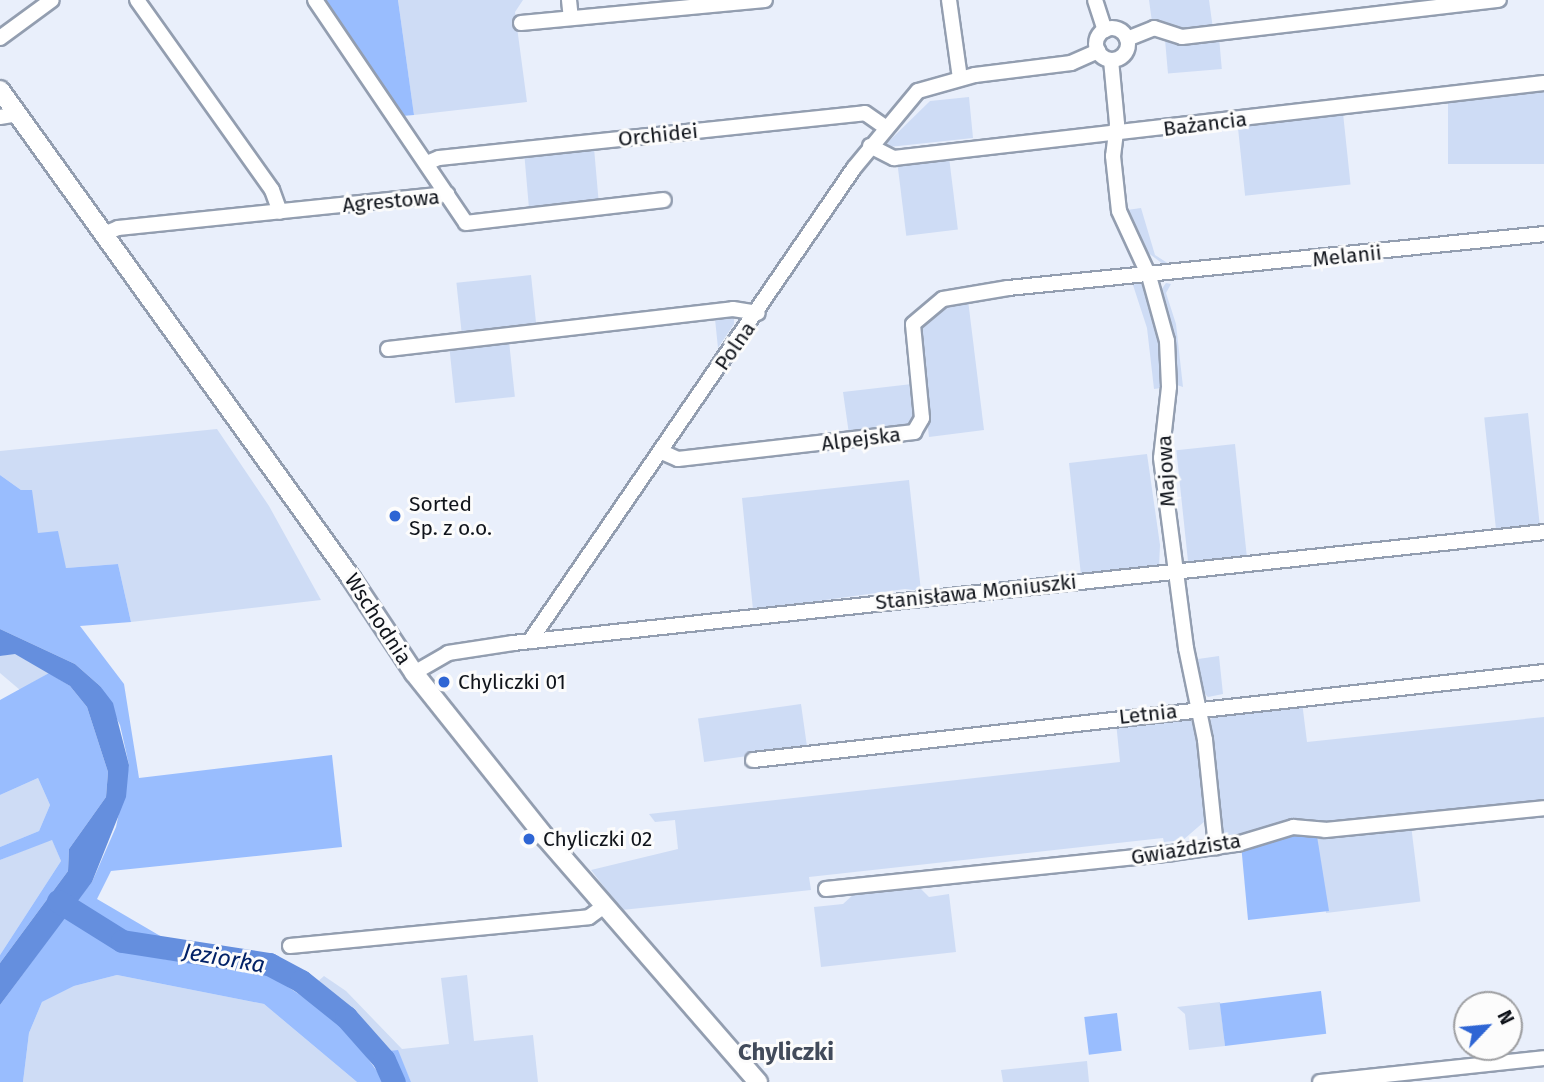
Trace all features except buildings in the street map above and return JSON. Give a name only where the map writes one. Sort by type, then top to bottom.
[{"type":"main road","name":"Wschodnia","points":[[0,90],[9,116],[104,234],[344,568],[414,673],[604,906],[758,1082]]},
{"type":"street","points":[[0,38],[52,0]]},
{"type":"street","points":[[137,0],[272,190],[280,212]]},
{"type":"street","points":[[315,0],[447,194]]},
{"type":"street","points":[[569,0],[571,18]]},
{"type":"street","points":[[521,23],[765,0]]},
{"type":"street","points":[[949,0],[960,78]]},
{"type":"street","points":[[1095,0],[1105,30]]},
{"type":"street","points":[[1127,39],[1154,29],[1182,37],[1499,0]]},
{"type":"street","points":[[1105,30],[1120,31],[1127,39]]},
{"type":"street","points":[[1105,30],[1098,38],[1098,51],[1111,60],[1124,55],[1127,39]]},
{"type":"street","name":"Polna","points":[[530,641],[758,313],[870,146],[918,91],[960,78],[1071,63],[1098,51]]},
{"type":"street","name":"Majowa","points":[[1111,60],[1116,135],[1113,156],[1119,211],[1149,276],[1167,341],[1169,387],[1161,458],[1216,847]]},
{"type":"street","name":"Bażancia","points":[[870,146],[894,158],[1116,135],[1544,83]]},
{"type":"street","name":"Orchidei","points":[[427,163],[439,158],[867,113],[886,127]]},
{"type":"street","name":"Agrestowa","points":[[104,234],[118,228],[447,194],[466,223],[664,200]]},
{"type":"street","name":"Melanii","points":[[1149,276],[1544,234]]},
{"type":"street","name":"Alpejska","points":[[662,452],[678,459],[911,433],[922,418],[913,324],[934,303],[1008,288],[1149,276]]},
{"type":"street","points":[[388,349],[733,309],[758,313]]},
{"type":"street","name":"Stanisława Moniuszki","points":[[414,673],[449,653],[530,641],[1544,532]]},
{"type":"street","name":"Letnia","points":[[754,760],[1544,671]]},
{"type":"street","name":"Gwiaździsta","points":[[826,889],[1216,847],[1293,827],[1325,830],[1544,808]]},
{"type":"street","points":[[290,946],[589,917],[604,906]]},
{"type":"street","points":[[1320,1082],[1544,1058]]},
{"type":"shaded area","points":[[322,0],[398,0],[414,115],[402,116]]},
{"type":"shaded area","points":[[398,0],[523,0],[515,12],[527,102],[414,115]]},
{"type":"shaded area","points":[[1149,0],[1209,0],[1213,29],[1178,32],[1168,24],[1152,22]]},
{"type":"shaded area","points":[[1219,37],[1222,69],[1168,74],[1165,42]]},
{"type":"shaded area","points":[[1448,89],[1544,89],[1544,164],[1448,164]]},
{"type":"shaded area","points":[[969,97],[973,138],[889,147],[887,143],[930,101]]},
{"type":"shaded area","points":[[1343,113],[1351,185],[1245,196],[1238,124]]},
{"type":"shaded area","points":[[594,148],[599,203],[529,209],[524,154]]},
{"type":"shaded area","points":[[949,157],[958,229],[906,236],[897,163]]},
{"type":"shaded area","points":[[1141,208],[1155,255],[1169,264],[1167,267],[1147,252],[1133,230],[1127,210]]},
{"type":"shaded area","points":[[531,275],[536,326],[462,334],[456,283]]},
{"type":"shaded area","points":[[1132,282],[1141,283],[1148,295],[1161,345],[1161,388],[1154,389],[1147,328]]},
{"type":"shaded area","points":[[1166,283],[1171,284],[1166,293],[1176,324],[1183,387],[1174,384],[1172,328],[1161,290]]},
{"type":"shaded area","points":[[968,300],[984,430],[929,437],[916,327],[942,304]]},
{"type":"shaded area","points":[[734,316],[734,324],[718,348],[715,319]]},
{"type":"shaded area","points":[[509,341],[515,397],[455,403],[449,347]]},
{"type":"shaded area","points":[[912,384],[915,416],[906,428],[849,434],[843,392]]},
{"type":"shaded area","points":[[1528,413],[1540,525],[1496,530],[1484,418]]},
{"type":"shaded area","points":[[217,429],[269,506],[321,600],[131,622],[118,564],[66,568],[38,533],[21,490],[0,475],[0,451]]},
{"type":"shaded area","points":[[1235,444],[1247,558],[1188,565],[1176,450]]},
{"type":"shaded area","points":[[1147,454],[1160,545],[1159,567],[1081,575],[1069,463]]},
{"type":"shaded area","points":[[0,475],[21,490],[32,490],[38,533],[58,531],[66,568],[118,564],[131,622],[80,626],[124,684],[139,778],[332,755],[342,847],[111,871],[97,899],[162,937],[279,956],[280,961],[172,946],[129,933],[76,902],[92,882],[116,827],[129,765],[120,725],[100,686],[75,664],[0,629]]},
{"type":"shaded area","points":[[909,480],[921,591],[905,589],[753,610],[742,498]]},
{"type":"shaded area","points":[[0,629],[75,664],[100,686],[113,703],[129,765],[126,797],[92,882],[0,1005],[0,963],[68,871],[69,849],[106,797],[108,772],[87,707],[70,686],[15,654],[0,656]]},
{"type":"shaded area","points":[[15,653],[49,673],[20,690],[0,673],[0,656]]},
{"type":"shaded area","points":[[1219,656],[1223,694],[1208,697],[1201,690],[1198,659]]},
{"type":"shaded area","points":[[49,673],[70,686],[87,707],[108,772],[106,797],[69,849],[68,871],[0,963],[0,955],[61,861],[52,840],[0,860],[0,847],[39,831],[50,805],[38,778],[0,795],[0,700]]},
{"type":"shaded area","points":[[1302,702],[1307,742],[1544,717],[1544,803],[1222,836],[1209,721],[1219,711]]},
{"type":"shaded area","points":[[801,704],[807,748],[704,762],[698,718]]},
{"type":"shaded area","points":[[1183,715],[1194,723],[1205,821],[1183,840],[1164,842],[1163,838],[809,877],[811,890],[622,910],[591,870],[678,849],[675,820],[655,822],[649,814],[1120,762],[1116,722]]},
{"type":"shaded area","points":[[38,778],[50,805],[39,831],[0,847],[0,795]]},
{"type":"shaded area","points":[[1411,825],[1420,901],[1326,913],[1317,837]]},
{"type":"shaded area","points":[[1289,832],[1317,836],[1329,911],[1248,920],[1241,844]]},
{"type":"shaded area","points":[[52,839],[61,861],[0,955],[0,860]]},
{"type":"shaded area","points":[[921,889],[929,897],[949,894],[956,952],[821,967],[814,907],[843,904],[854,894]]},
{"type":"shaded area","points":[[76,902],[129,933],[172,946],[280,961],[314,985],[324,976],[346,991],[402,1049],[449,1044],[441,978],[467,975],[474,1041],[533,1035],[538,1082],[411,1082],[397,1050],[385,1051],[399,1082],[385,1082],[370,1060],[231,963],[168,960],[128,950],[65,917]]},
{"type":"shaded area","points":[[65,917],[128,950],[168,960],[231,963],[268,974],[341,1022],[385,1082],[357,1082],[264,1004],[117,975],[74,986],[42,1002],[29,1033],[23,1082],[0,1082],[0,1005]]},
{"type":"shaded area","points":[[117,975],[264,1004],[357,1082],[23,1082],[29,1033],[42,1002],[74,986]]},
{"type":"shaded area","points":[[1321,991],[1326,1034],[1225,1046],[1220,1003]]},
{"type":"shaded area","points":[[1220,1002],[1225,1046],[1189,1050],[1185,1014],[1177,1007]]},
{"type":"shaded area","points":[[1117,1013],[1122,1051],[1089,1055],[1084,1017]]},
{"type":"shaded area","points":[[398,1050],[411,1082],[399,1082],[385,1051]]},
{"type":"shaded area","points":[[1087,1061],[1089,1082],[1003,1082],[1001,1070]]},
{"type":"waterway","name":"Jeziorka","points":[[58,901],[122,941],[269,964],[301,981],[346,1017],[384,1060],[394,1082]]},
{"type":"place","name":"Sorted Sp. z o.o.","points":[[395,516]]},
{"type":"place","name":"Chyliczki 01","points":[[444,682]]},
{"type":"place","name":"Chyliczki 02","points":[[529,839]]},
{"type":"district","name":"Chyliczki","points":[[786,1053]]}]
